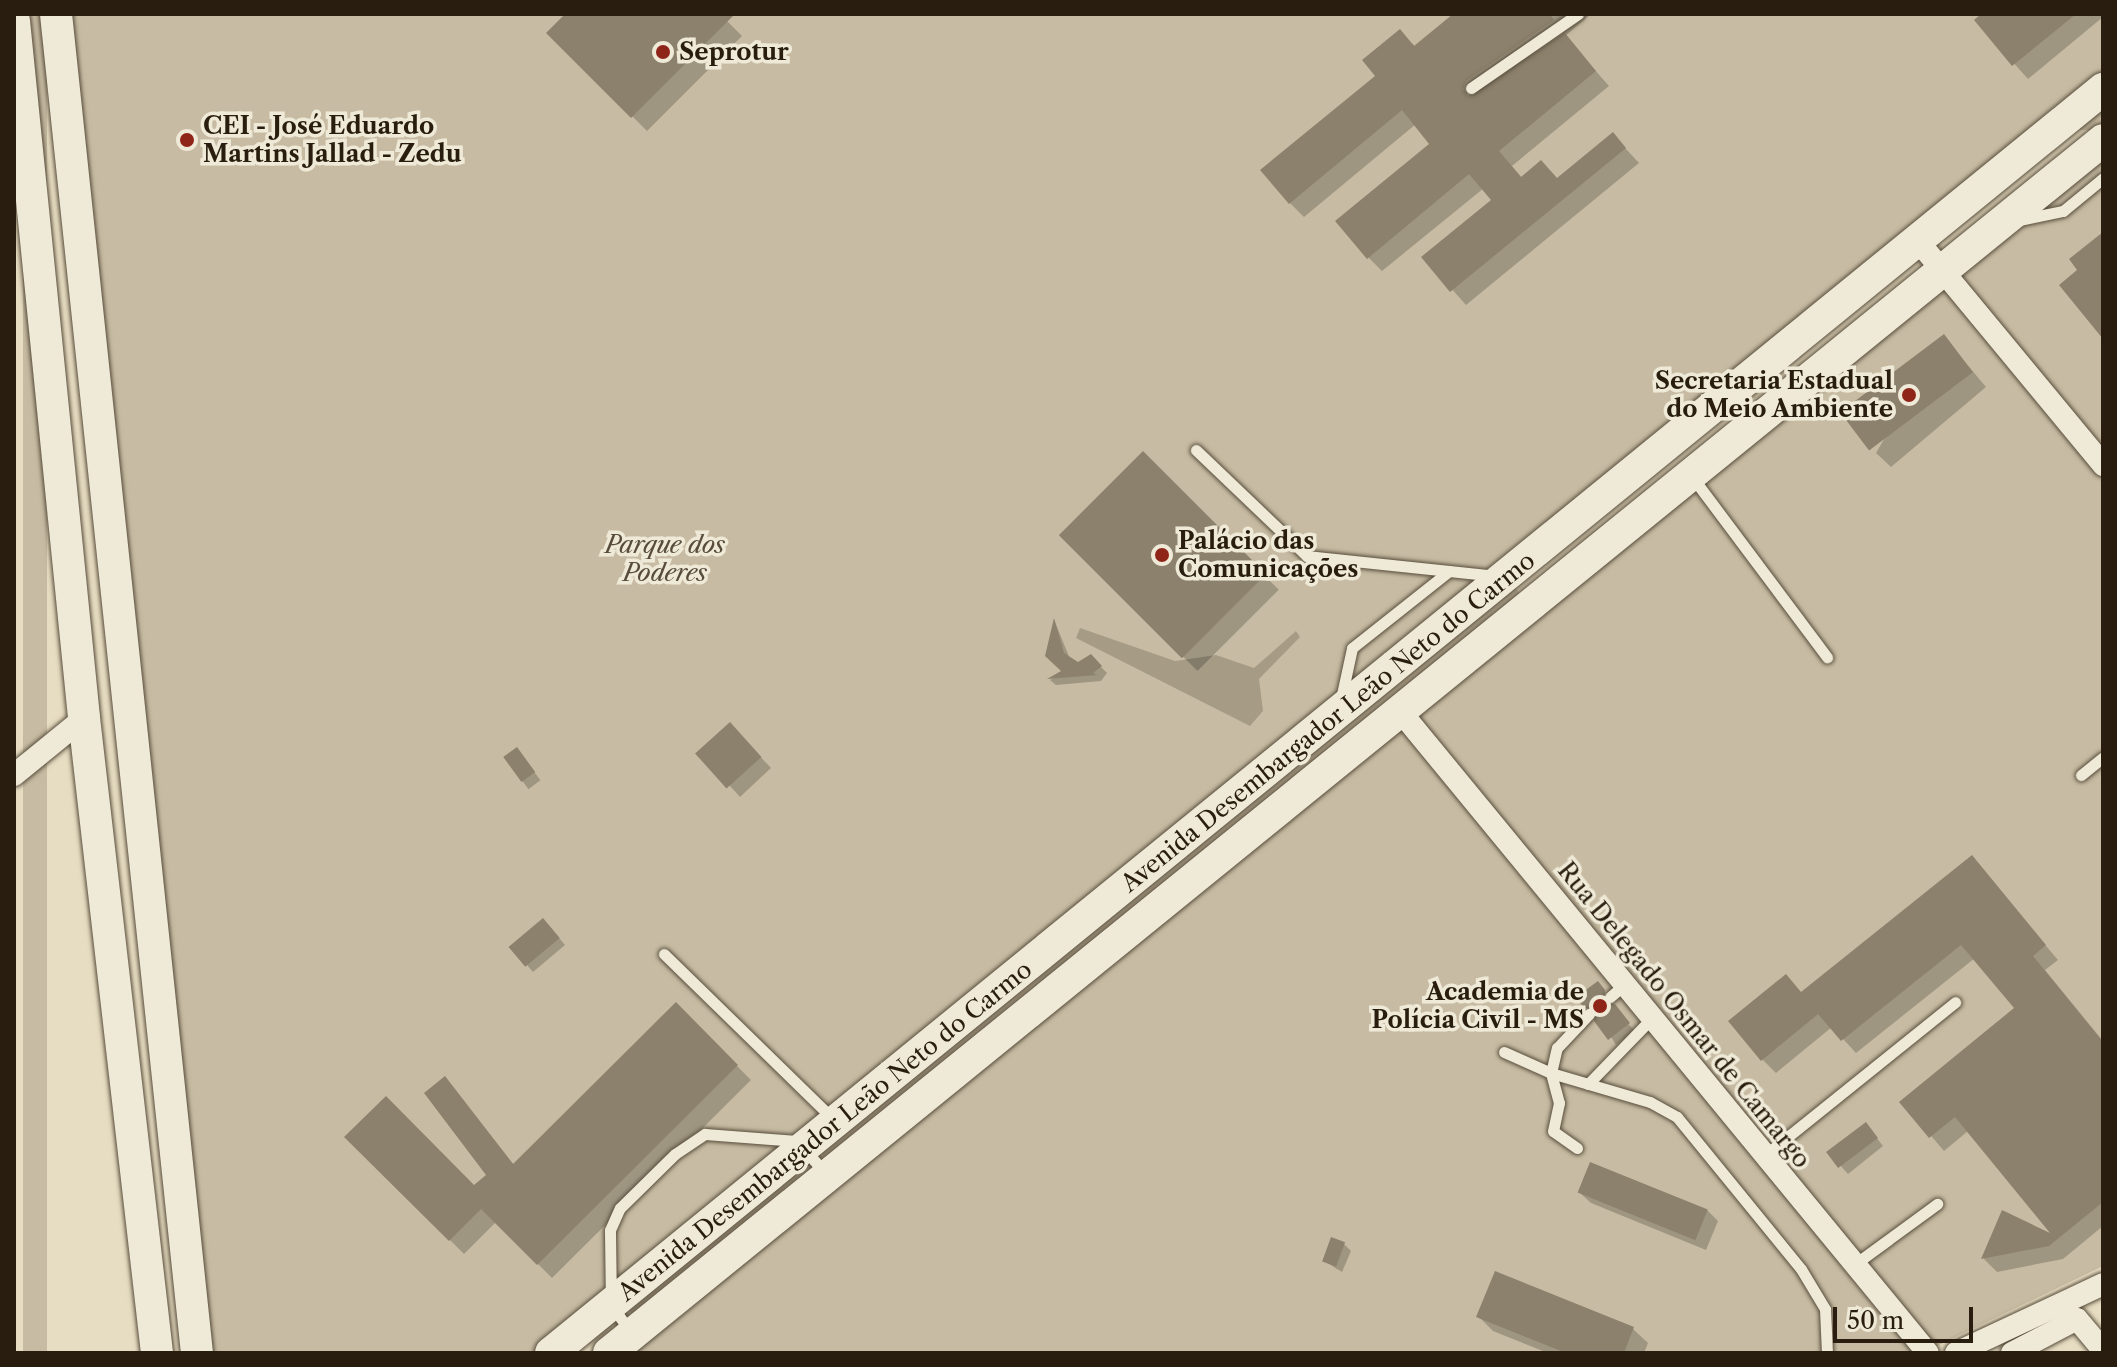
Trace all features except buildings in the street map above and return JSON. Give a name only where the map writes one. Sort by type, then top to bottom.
[{"type":"main road","points":[[56,14],[197,1353]]},
{"type":"main road","points":[[14,21],[84,718],[157,1353]]},
{"type":"main road","name":"Avenida Desembargador Leão Neto do Carmo","points":[[551,1353],[2103,89]]},
{"type":"main road","name":"Avenida Desembargador Leão Neto do Carmo","points":[[620,1344],[2103,140]]},
{"type":"main road","points":[[47,360],[94,359]]},
{"type":"main road","points":[[1513,571],[1546,595]]},
{"type":"street","points":[[1918,241],[2103,465]]},
{"type":"street","name":"Rua Delegado Osmar de Camargo","points":[[1400,711],[1618,990],[1652,1018],[1928,1353]]},
{"type":"street","points":[[14,775],[84,718]]},
{"type":"street","points":[[1956,1353],[2103,1284]]},
{"type":"street","points":[[2012,1353],[2077,1319],[2103,1350]]},
{"type":"lane","points":[[1471,88],[1578,14]]},
{"type":"lane","points":[[1999,224],[2063,211],[2103,178]]},
{"type":"lane","points":[[1196,450],[1307,556],[1449,571],[1513,571]]},
{"type":"lane","points":[[1690,475],[1827,657]]},
{"type":"lane","points":[[1338,713],[1352,648],[1449,571]]},
{"type":"lane","points":[[2081,775],[2103,757]]},
{"type":"lane","points":[[664,954],[836,1123]]},
{"type":"lane","points":[[1765,1155],[1955,1002]]},
{"type":"lane","points":[[1577,1148],[1553,1131],[1559,1103],[1551,1073],[1557,1048],[1589,1014]]},
{"type":"lane","points":[[1588,1084],[1652,1018]]},
{"type":"lane","points":[[1504,1052],[1551,1073],[1650,1102],[1677,1117],[1712,1154],[1801,1269],[1825,1309],[1827,1353]]},
{"type":"lane","points":[[620,1344],[611,1305],[610,1230],[620,1208],[675,1154],[705,1134],[797,1141],[827,1176]]},
{"type":"lane","points":[[1855,1264],[1937,1204]]},
{"type":"green space","points":[[23,14],[47,14],[47,1353],[23,1353]]},
{"type":"green space","name":"Parque dos Poderes","points":[[56,14],[2103,14],[2103,89],[551,1353],[197,1353]]},
{"type":"green space","points":[[1378,101],[2103,101],[2103,130],[1378,130]]},
{"type":"green space","points":[[2103,140],[2103,1266],[1922,1353],[609,1353]]},
{"type":"green space","points":[[1511,580],[1523,599],[832,1162],[823,1156],[819,1145]]},
{"type":"green space","points":[[806,1160],[816,1171],[633,1315],[627,1308]]},
{"type":"shaded area","points":[[1080,628],[1175,661],[1216,655],[1254,668],[1296,631],[1300,637],[1259,679],[1263,711],[1250,726],[1076,638]]},
{"type":"place","name":"Seprotur","points":[[663,52]]},
{"type":"place","name":"CEI - José Eduardo Martins Jallad - Zedu","points":[[187,140]]},
{"type":"place","name":"Secretaria Estadual do Meio Ambiente","points":[[1909,395]]},
{"type":"place","name":"Palácio das Comunicações","points":[[1162,555]]},
{"type":"place","name":"Academia de Polícia Civil - MS","points":[[1600,1006]]}]
